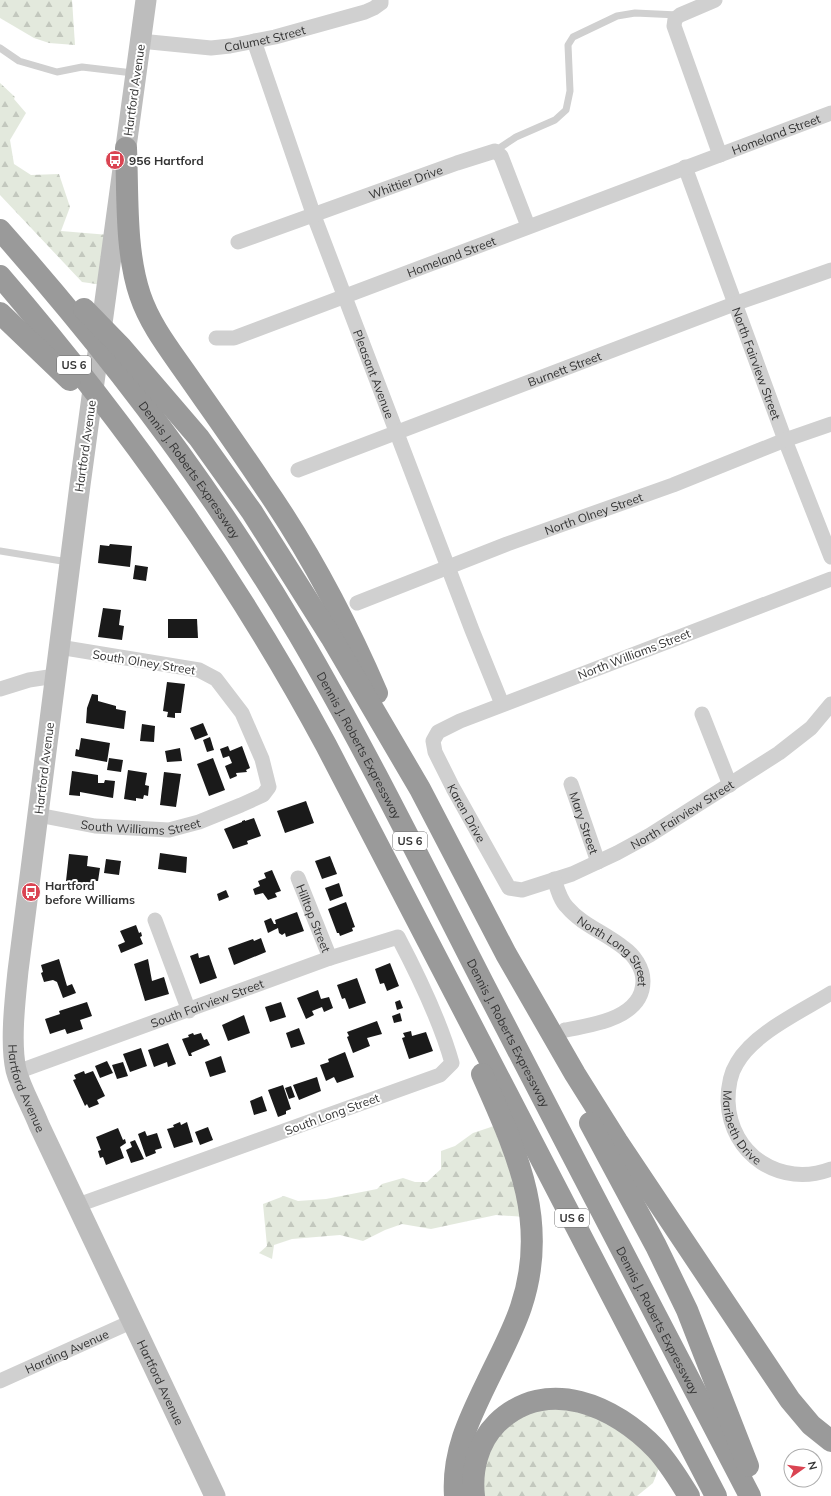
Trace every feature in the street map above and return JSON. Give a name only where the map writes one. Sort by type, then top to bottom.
[{"type":"highway","points":[[126,148],[132,255],[136,282],[142,303],[161,338],[285,515],[320,574],[354,640],[420,789]]},
{"type":"highway","points":[[5,235],[121,347],[216,460],[257,519],[331,637],[420,789],[506,954],[575,1074],[664,1212],[790,1400],[811,1425],[831,1441]]},
{"type":"highway","name":"Dennis J. Roberts Expressway","points":[[5,235],[72,314],[133,391],[218,510],[298,634],[356,737],[750,1496]]},
{"type":"highway","name":"US 6","points":[[0,276],[55,341],[145,457],[201,536],[279,660],[326,745],[716,1496]]},
{"type":"highway","points":[[0,313],[50,359],[145,457]]},
{"type":"highway","points":[[427,940],[479,1068],[510,1137],[524,1179],[532,1229],[529,1275],[522,1306],[464,1433],[455,1469],[455,1496]]},
{"type":"highway","points":[[506,954],[531,1012],[656,1246],[687,1310],[716,1381],[759,1496]]},
{"type":"highway","points":[[474,1496],[475,1464],[480,1448],[489,1433],[511,1412],[531,1402],[553,1398],[574,1400],[598,1408],[634,1429],[660,1454],[689,1496]]},
{"type":"main road","name":"Hartford Avenue","points":[[146,0],[88,420],[17,983],[7,1041],[17,1072],[39,1124],[215,1496]]},
{"type":"street","name":"Calumet Street","points":[[140,41],[211,48],[254,41],[274,37],[364,12],[374,8],[381,3],[381,0]]},
{"type":"street","points":[[715,0],[678,17],[674,26],[720,155]]},
{"type":"street","name":"Pleasant Avenue","points":[[254,41],[314,216],[448,568],[502,704]]},
{"type":"street","name":"Homeland Street","points":[[216,338],[234,338],[831,113]]},
{"type":"street","points":[[495,151],[501,156],[528,226]]},
{"type":"street","name":"Whittier Drive","points":[[238,242],[314,216],[457,163],[495,151]]},
{"type":"street","name":"North Fairview Street","points":[[685,167],[734,304],[831,558]]},
{"type":"street","name":"Burnett Street","points":[[298,470],[734,304],[831,270]]},
{"type":"street","name":"North Olney Street","points":[[356,603],[507,544],[673,485],[785,440],[831,424]]},
{"type":"street","name":"North Williams Street","points":[[438,732],[502,704],[831,579]]},
{"type":"street","name":"South Olney Street","points":[[59,647],[199,670],[216,679],[242,713],[262,759],[268,780],[267,791],[241,805]]},
{"type":"street","points":[[0,689],[29,680],[55,676]]},
{"type":"street","name":"North Fairview Street","points":[[513,890],[530,888],[598,862],[650,835],[778,753],[811,728],[831,704]]},
{"type":"street","points":[[702,714],[730,785]]},
{"type":"street","name":"Karen Drive","points":[[438,732],[433,741],[435,752],[453,788],[509,888],[513,890]]},
{"type":"street","name":"Mary Street","points":[[571,784],[598,862]]},
{"type":"street","name":"South Williams Street","points":[[38,815],[95,826],[169,830],[199,822],[241,805]]},
{"type":"street","name":"Hilltop Street","points":[[298,878],[330,958]]},
{"type":"street","name":"North Long Street","points":[[554,879],[566,906],[578,919],[627,951],[640,967],[643,974],[640,997],[629,1009],[604,1022],[565,1030]]},
{"type":"street","points":[[155,920],[189,1011]]},
{"type":"street","name":"South Fairview Street","points":[[17,1072],[189,1011],[330,958],[398,937]]},
{"type":"street","name":"South Long Street","points":[[78,1205],[343,1111],[440,1075],[446,1071],[452,1064],[447,1044],[398,937]]},
{"type":"street","name":"Maribeth Drive","points":[[831,993],[764,1035],[744,1053],[736,1064],[731,1077],[728,1093],[728,1109],[732,1128],[742,1146],[756,1159],[768,1166],[804,1175],[831,1169]]},
{"type":"street","name":"Harding Avenue","points":[[0,1381],[133,1321]]},
{"type":"lane","points":[[495,151],[516,137],[555,120],[566,110],[570,91],[568,45],[573,37],[617,16],[635,13],[678,17]]},
{"type":"lane","points":[[0,48],[20,61],[57,72],[82,67],[136,73]]},
{"type":"lane","points":[[0,551],[70,562]]},
{"type":"green space","points":[[0,0],[72,0],[75,45],[49,43],[34,38],[0,18]]},
{"type":"green space","points":[[0,83],[15,97],[14,99],[26,113],[10,140],[14,164],[31,175],[59,174],[70,207],[61,231],[109,235],[103,285],[82,282],[0,195]]},
{"type":"green space","points":[[500,1124],[526,1217],[496,1215],[431,1229],[402,1224],[385,1230],[363,1241],[340,1235],[292,1239],[274,1245],[272,1259],[259,1253],[267,1246],[263,1204],[284,1196],[298,1201],[326,1199],[377,1189],[382,1184],[403,1178],[415,1182],[427,1182],[441,1169],[441,1151],[455,1146],[473,1133]]},
{"type":"green space","points":[[522,1408],[589,1408],[661,1463],[653,1483],[637,1496],[472,1496],[475,1456]]},
{"type":"building","points":[[110,544],[132,546],[130,567],[98,563],[100,545],[109,546]]},
{"type":"building","points":[[135,565],[148,567],[146,581],[133,579]]},
{"type":"building","points":[[103,608],[121,610],[119,625],[124,626],[122,640],[98,637]]},
{"type":"building","points":[[168,619],[197,619],[198,638],[168,638]]},
{"type":"building","points":[[167,682],[185,684],[181,713],[175,713],[175,718],[167,717],[168,712],[163,711]]},
{"type":"building","points":[[92,694],[98,695],[98,701],[116,706],[116,709],[126,711],[124,729],[86,723],[87,708]]},
{"type":"building","points":[[203,723],[208,735],[195,740],[190,728]]},
{"type":"building","points":[[142,724],[155,726],[154,742],[140,741]]},
{"type":"building","points":[[210,737],[214,750],[207,752],[203,740]]},
{"type":"building","points":[[81,738],[110,743],[107,762],[75,756],[76,749],[79,750]]},
{"type":"building","points":[[228,746],[230,751],[242,746],[250,768],[246,770],[247,772],[236,773],[237,776],[230,779],[225,766],[232,763],[229,756],[223,758],[220,749]]},
{"type":"building","points":[[180,748],[182,761],[167,762],[165,751]]},
{"type":"building","points":[[109,758],[123,760],[121,772],[107,770]]},
{"type":"building","points":[[213,758],[225,790],[209,796],[197,764]]},
{"type":"building","points":[[128,770],[147,773],[145,785],[149,786],[148,796],[144,795],[143,799],[136,798],[136,801],[124,799]]},
{"type":"building","points":[[72,771],[98,775],[98,783],[104,783],[105,780],[115,781],[113,798],[80,792],[80,796],[69,795]]},
{"type":"building","points":[[164,772],[181,774],[176,807],[160,805]]},
{"type":"building","points":[[306,801],[314,823],[285,833],[277,811]]},
{"type":"building","points":[[254,818],[261,836],[247,841],[248,844],[233,849],[224,829],[242,821]]},
{"type":"building","points":[[160,853],[187,857],[186,873],[158,869]]},
{"type":"building","points":[[69,854],[88,856],[87,866],[100,868],[98,881],[94,881],[94,883],[85,883],[66,881]]},
{"type":"building","points":[[330,856],[337,874],[322,879],[315,861]]},
{"type":"building","points":[[106,859],[121,861],[119,875],[104,873]]},
{"type":"building","points":[[272,870],[281,891],[275,893],[277,897],[268,900],[263,893],[255,895],[253,889],[260,886],[258,881],[266,878],[264,873]]},
{"type":"building","points":[[339,883],[343,896],[330,901],[325,888]]},
{"type":"building","points":[[226,890],[229,897],[219,901],[217,894]]},
{"type":"building","points":[[346,902],[355,927],[352,928],[353,931],[340,936],[339,933],[337,933],[328,909]]},
{"type":"building","points":[[297,912],[304,931],[286,937],[285,933],[282,935],[279,933],[278,928],[268,933],[264,921],[271,918],[274,924],[276,924],[275,920]]},
{"type":"building","points":[[136,925],[139,933],[141,932],[142,936],[140,937],[143,944],[121,953],[118,945],[125,942],[120,931]]},
{"type":"building","points":[[261,938],[266,952],[234,965],[228,948],[253,939],[254,941]]},
{"type":"building","points":[[198,953],[199,958],[209,955],[217,978],[200,984],[190,956]]},
{"type":"building","points":[[59,959],[67,986],[72,984],[76,993],[63,998],[57,982],[53,980],[44,982],[41,973],[43,972],[41,965]]},
{"type":"building","points":[[148,959],[152,981],[164,977],[169,994],[145,1001],[134,964]]},
{"type":"building","points":[[390,963],[399,986],[387,991],[384,983],[380,984],[375,969]]},
{"type":"building","points":[[357,978],[366,1003],[349,1009],[345,998],[342,999],[337,985]]},
{"type":"building","points":[[318,990],[321,999],[329,997],[333,1008],[324,1012],[322,1007],[312,1011],[314,1015],[306,1019],[297,998]]},
{"type":"building","points":[[400,1000],[403,1008],[397,1010],[395,1002]]},
{"type":"building","points":[[87,1002],[92,1016],[80,1020],[83,1029],[67,1034],[65,1029],[50,1034],[45,1019],[60,1014],[59,1011]]},
{"type":"building","points":[[281,1002],[286,1017],[270,1022],[265,1007]]},
{"type":"building","points":[[400,1013],[402,1021],[394,1023],[392,1016]]},
{"type":"building","points":[[244,1015],[250,1033],[228,1041],[222,1025]]},
{"type":"building","points":[[377,1021],[382,1034],[367,1038],[370,1046],[353,1053],[347,1037],[349,1036],[347,1032]]},
{"type":"building","points":[[299,1028],[305,1044],[291,1048],[286,1033]]},
{"type":"building","points":[[411,1031],[412,1036],[426,1032],[433,1051],[409,1059],[402,1038],[405,1037],[403,1033]]},
{"type":"building","points":[[193,1033],[194,1035],[201,1033],[204,1040],[207,1039],[210,1045],[191,1053],[192,1056],[189,1056],[182,1039],[189,1037],[188,1035]]},
{"type":"building","points":[[168,1043],[176,1064],[168,1067],[167,1062],[154,1067],[148,1050]]},
{"type":"building","points":[[141,1048],[147,1066],[130,1072],[123,1054]]},
{"type":"building","points":[[345,1052],[354,1077],[337,1083],[334,1077],[326,1081],[320,1065],[329,1062],[328,1059]]},
{"type":"building","points":[[221,1056],[226,1072],[210,1077],[205,1062]]},
{"type":"building","points":[[107,1061],[113,1073],[100,1078],[95,1066]]},
{"type":"building","points":[[123,1062],[128,1076],[117,1079],[112,1065]]},
{"type":"building","points":[[84,1071],[85,1074],[93,1071],[105,1096],[97,1100],[99,1104],[89,1108],[87,1104],[85,1106],[73,1080],[76,1079],[74,1075]]},
{"type":"building","points":[[317,1077],[321,1091],[299,1100],[293,1085]]},
{"type":"building","points":[[283,1085],[291,1109],[286,1111],[286,1114],[278,1117],[268,1090]]},
{"type":"building","points":[[291,1086],[295,1097],[289,1099],[285,1088]]},
{"type":"building","points":[[262,1096],[267,1111],[254,1115],[250,1101]]},
{"type":"building","points":[[180,1122],[181,1125],[187,1122],[193,1142],[174,1148],[167,1129],[174,1127],[173,1125]]},
{"type":"building","points":[[208,1127],[213,1140],[200,1145],[195,1132]]},
{"type":"building","points":[[118,1128],[123,1140],[125,1139],[126,1143],[120,1147],[124,1158],[106,1165],[103,1157],[100,1158],[98,1151],[101,1150],[96,1137]]},
{"type":"building","points":[[145,1131],[147,1136],[157,1133],[162,1148],[155,1150],[156,1153],[146,1157],[138,1134]]},
{"type":"building","points":[[135,1140],[144,1159],[131,1163],[126,1150],[132,1147],[130,1142]]},
{"type":"place","name":"956 Hartford","points":[[115,160]]},
{"type":"place","name":"Hartford before Williams","points":[[31,892]]}]
